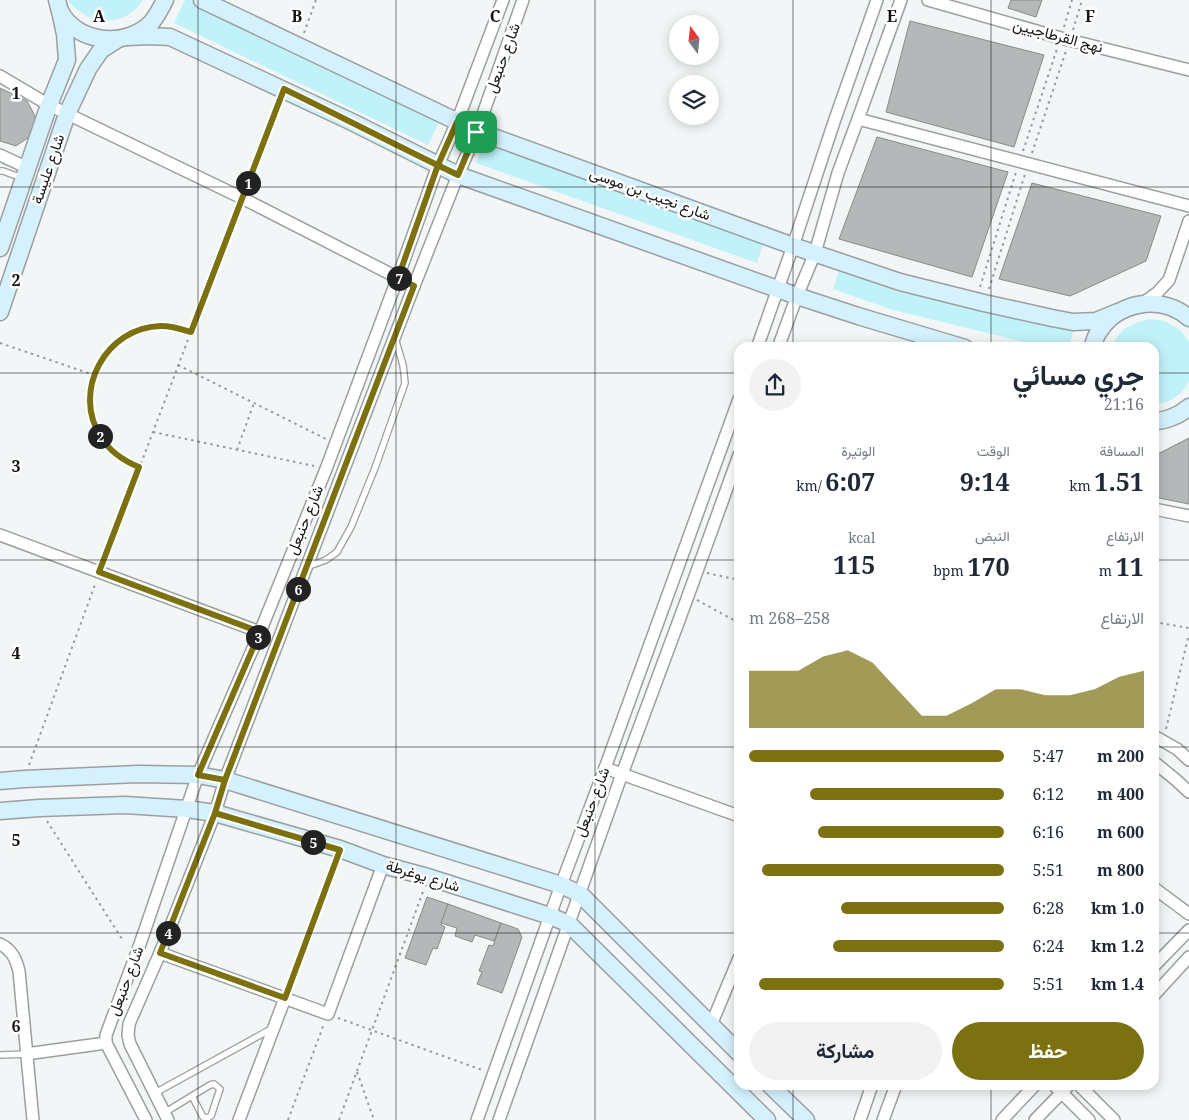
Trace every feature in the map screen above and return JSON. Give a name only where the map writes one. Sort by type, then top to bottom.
[{"type":"street","name":"شارع عليسة","points":[[0,312],[67,114],[88,69],[101,50],[123,38],[140,32],[159,13],[165,0]]},
{"type":"street","name":"شارع نجيب بن موسى","points":[[202,0],[476,132],[793,246],[900,282],[984,303],[1074,322],[1096,321],[1130,306],[1144,303]]},
{"type":"street","name":"شارع حنبعل","points":[[106,1043],[106,1035],[140,944],[198,775],[260,632],[326,469],[398,278],[438,165],[457,122],[503,0]]},
{"type":"street","name":"شارع حنبعل","points":[[166,1116],[130,1044],[128,1035],[129,1024],[160,953],[215,813],[225,780],[394,337],[476,132],[523,0]]},
{"type":"street","points":[[759,342],[877,0]]},
{"type":"street","points":[[780,342],[815,253],[838,173],[901,0]]},
{"type":"street","name":"نهج القرطاجيين","points":[[928,0],[1069,40],[1189,70]]},
{"type":"street","name":"شارع عليسة","points":[[0,248],[49,105],[67,60],[65,34],[59,6]]},
{"type":"street","points":[[59,6],[68,22],[79,31],[91,37],[105,40],[149,36],[170,37],[284,89],[458,175],[797,296],[945,342]]},
{"type":"street","points":[[0,76],[49,105],[242,198],[414,286]]},
{"type":"street","points":[[858,119],[1189,206]]},
{"type":"street","points":[[0,155],[26,173]]},
{"type":"street","points":[[1144,303],[1169,280],[1189,221]]},
{"type":"street","points":[[1144,303],[1171,306],[1189,318]]},
{"type":"street","points":[[1094,342],[1097,334],[1106,322],[1118,312]]},
{"type":"street","points":[[1159,421],[1174,417],[1188,408]]},
{"type":"street","name":"شارع حنبعل","points":[[477,1120],[734,413]]},
{"type":"street","name":"شارع حنبعل","points":[[499,1120],[622,774],[734,469]]},
{"type":"street","points":[[1159,510],[1189,516]]},
{"type":"street","points":[[0,535],[260,632]]},
{"type":"street","points":[[1159,739],[1177,749],[1189,760]]},
{"type":"street","points":[[1159,766],[1189,792]]},
{"type":"street","points":[[605,768],[734,814]]},
{"type":"street","points":[[0,781],[138,774],[198,775],[225,780],[561,885],[580,894],[734,1049]]},
{"type":"street","name":"شارع يوغرطة","points":[[0,811],[124,804],[215,813],[550,916],[569,924],[734,1087]]},
{"type":"street","points":[[160,953],[328,1014],[383,864]]},
{"type":"street","points":[[1159,892],[1189,914]]},
{"type":"street","points":[[1159,961],[1189,930]]},
{"type":"street","points":[[0,944],[10,950],[16,960],[19,971],[33,1120]]},
{"type":"street","points":[[1159,990],[1189,957]]},
{"type":"street","points":[[711,1025],[734,970]]},
{"type":"street","points":[[239,1120],[285,998]]},
{"type":"street","points":[[26,1054],[106,1043],[146,1120]]},
{"type":"street","name":"شارع يوغرطة","points":[[737,1090],[767,1120]]},
{"type":"street","points":[[775,1090],[806,1120]]},
{"type":"street","points":[[860,1120],[870,1090]]},
{"type":"street","points":[[883,1120],[894,1090]]},
{"type":"street","points":[[1002,1120],[1031,1090]]},
{"type":"street","points":[[1035,1120],[1060,1090]]},
{"type":"street","points":[[1064,1090],[1089,1120]]},
{"type":"street","points":[[1085,1090],[1114,1120]]},
{"type":"lane","points":[[0,171],[26,173]]},
{"type":"lane","points":[[306,567],[326,560],[337,552],[351,527],[375,468],[405,383],[403,365],[394,337]]},
{"type":"lane","points":[[155,1093],[274,1027]]},
{"type":"lane","points":[[0,1055],[26,1054]]},
{"type":"lane","points":[[166,1116],[192,1096],[210,1085],[214,1084],[220,1089],[211,1116],[207,1118],[203,1117],[192,1096]]},
{"type":"path","points":[[299,47],[316,0]]},
{"type":"path","points":[[984,303],[1082,0]]},
{"type":"path","points":[[24,779],[99,572],[284,89]]},
{"type":"path","points":[[139,467],[126,462],[112,451],[101,437],[93,421],[90,390],[94,375],[102,359],[114,344],[128,335],[146,328],[160,326],[175,327],[191,332]]},
{"type":"path","points":[[0,343],[94,375]]},
{"type":"path","points":[[178,365],[334,444]]},
{"type":"path","points":[[236,450],[254,403]]},
{"type":"path","points":[[153,432],[326,469]]},
{"type":"path","points":[[698,570],[734,579]]},
{"type":"path","points":[[688,596],[734,620]]},
{"type":"path","points":[[1159,623],[1189,628]]},
{"type":"path","points":[[1159,735],[1189,634]]},
{"type":"path","points":[[39,808],[122,939]]},
{"type":"path","points":[[285,998],[340,850]]},
{"type":"path","points":[[339,1120],[428,877]]},
{"type":"path","points":[[288,1120],[328,1014],[493,1074]]},
{"type":"path","points":[[357,1072],[374,1120]]},
{"type":"shaded area","points":[[68,0],[143,0],[126,16],[106,21],[85,15]]},
{"type":"shaded area","points":[[185,0],[190,0],[440,120],[428,145],[174,23]]},
{"type":"shaded area","points":[[484,142],[764,242],[757,263],[476,163]]},
{"type":"shaded area","points":[[839,270],[896,291],[1073,331],[1070,342],[1024,342],[890,309],[833,289]]},
{"type":"shaded area","points":[[1149,319],[1165,321],[1180,330],[1189,342],[1189,381],[1183,391],[1170,401],[1159,404],[1159,342],[1114,342],[1122,331],[1135,323]]},
{"type":"building","points":[[1011,0],[1042,0],[1036,17],[1008,8]]},
{"type":"building","points":[[910,21],[1044,55],[1014,147],[886,112]]},
{"type":"building","points":[[0,88],[27,101],[35,116],[35,133],[16,146],[0,141]]},
{"type":"building","points":[[877,137],[1008,172],[972,277],[839,239]]},
{"type":"building","points":[[1032,183],[1161,216],[1146,261],[1070,296],[999,279]]},
{"type":"building","points":[[1189,438],[1189,504],[1159,498],[1159,453]]},
{"type":"building","points":[[427,897],[448,904],[441,925],[445,927],[437,949],[433,948],[426,965],[405,958]]},
{"type":"building","points":[[448,904],[501,923],[494,941],[475,935],[472,942],[455,936],[457,928],[441,923]]},
{"type":"building","points":[[501,923],[518,929],[522,937],[502,993],[477,984],[482,972],[479,971],[489,945],[493,946]]},
{"type":"route","points":[[476,132],[457,122],[438,165],[398,278],[414,286],[225,780],[215,813],[340,850],[285,998],[160,953],[215,813],[225,780],[198,775],[260,632],[99,572],[139,467],[126,462],[112,451],[101,437],[93,421],[90,390],[94,375],[102,359],[114,344],[128,335],[146,328],[160,326],[175,327],[191,332],[284,89],[350,121],[438,165],[458,175],[476,132]]}]
